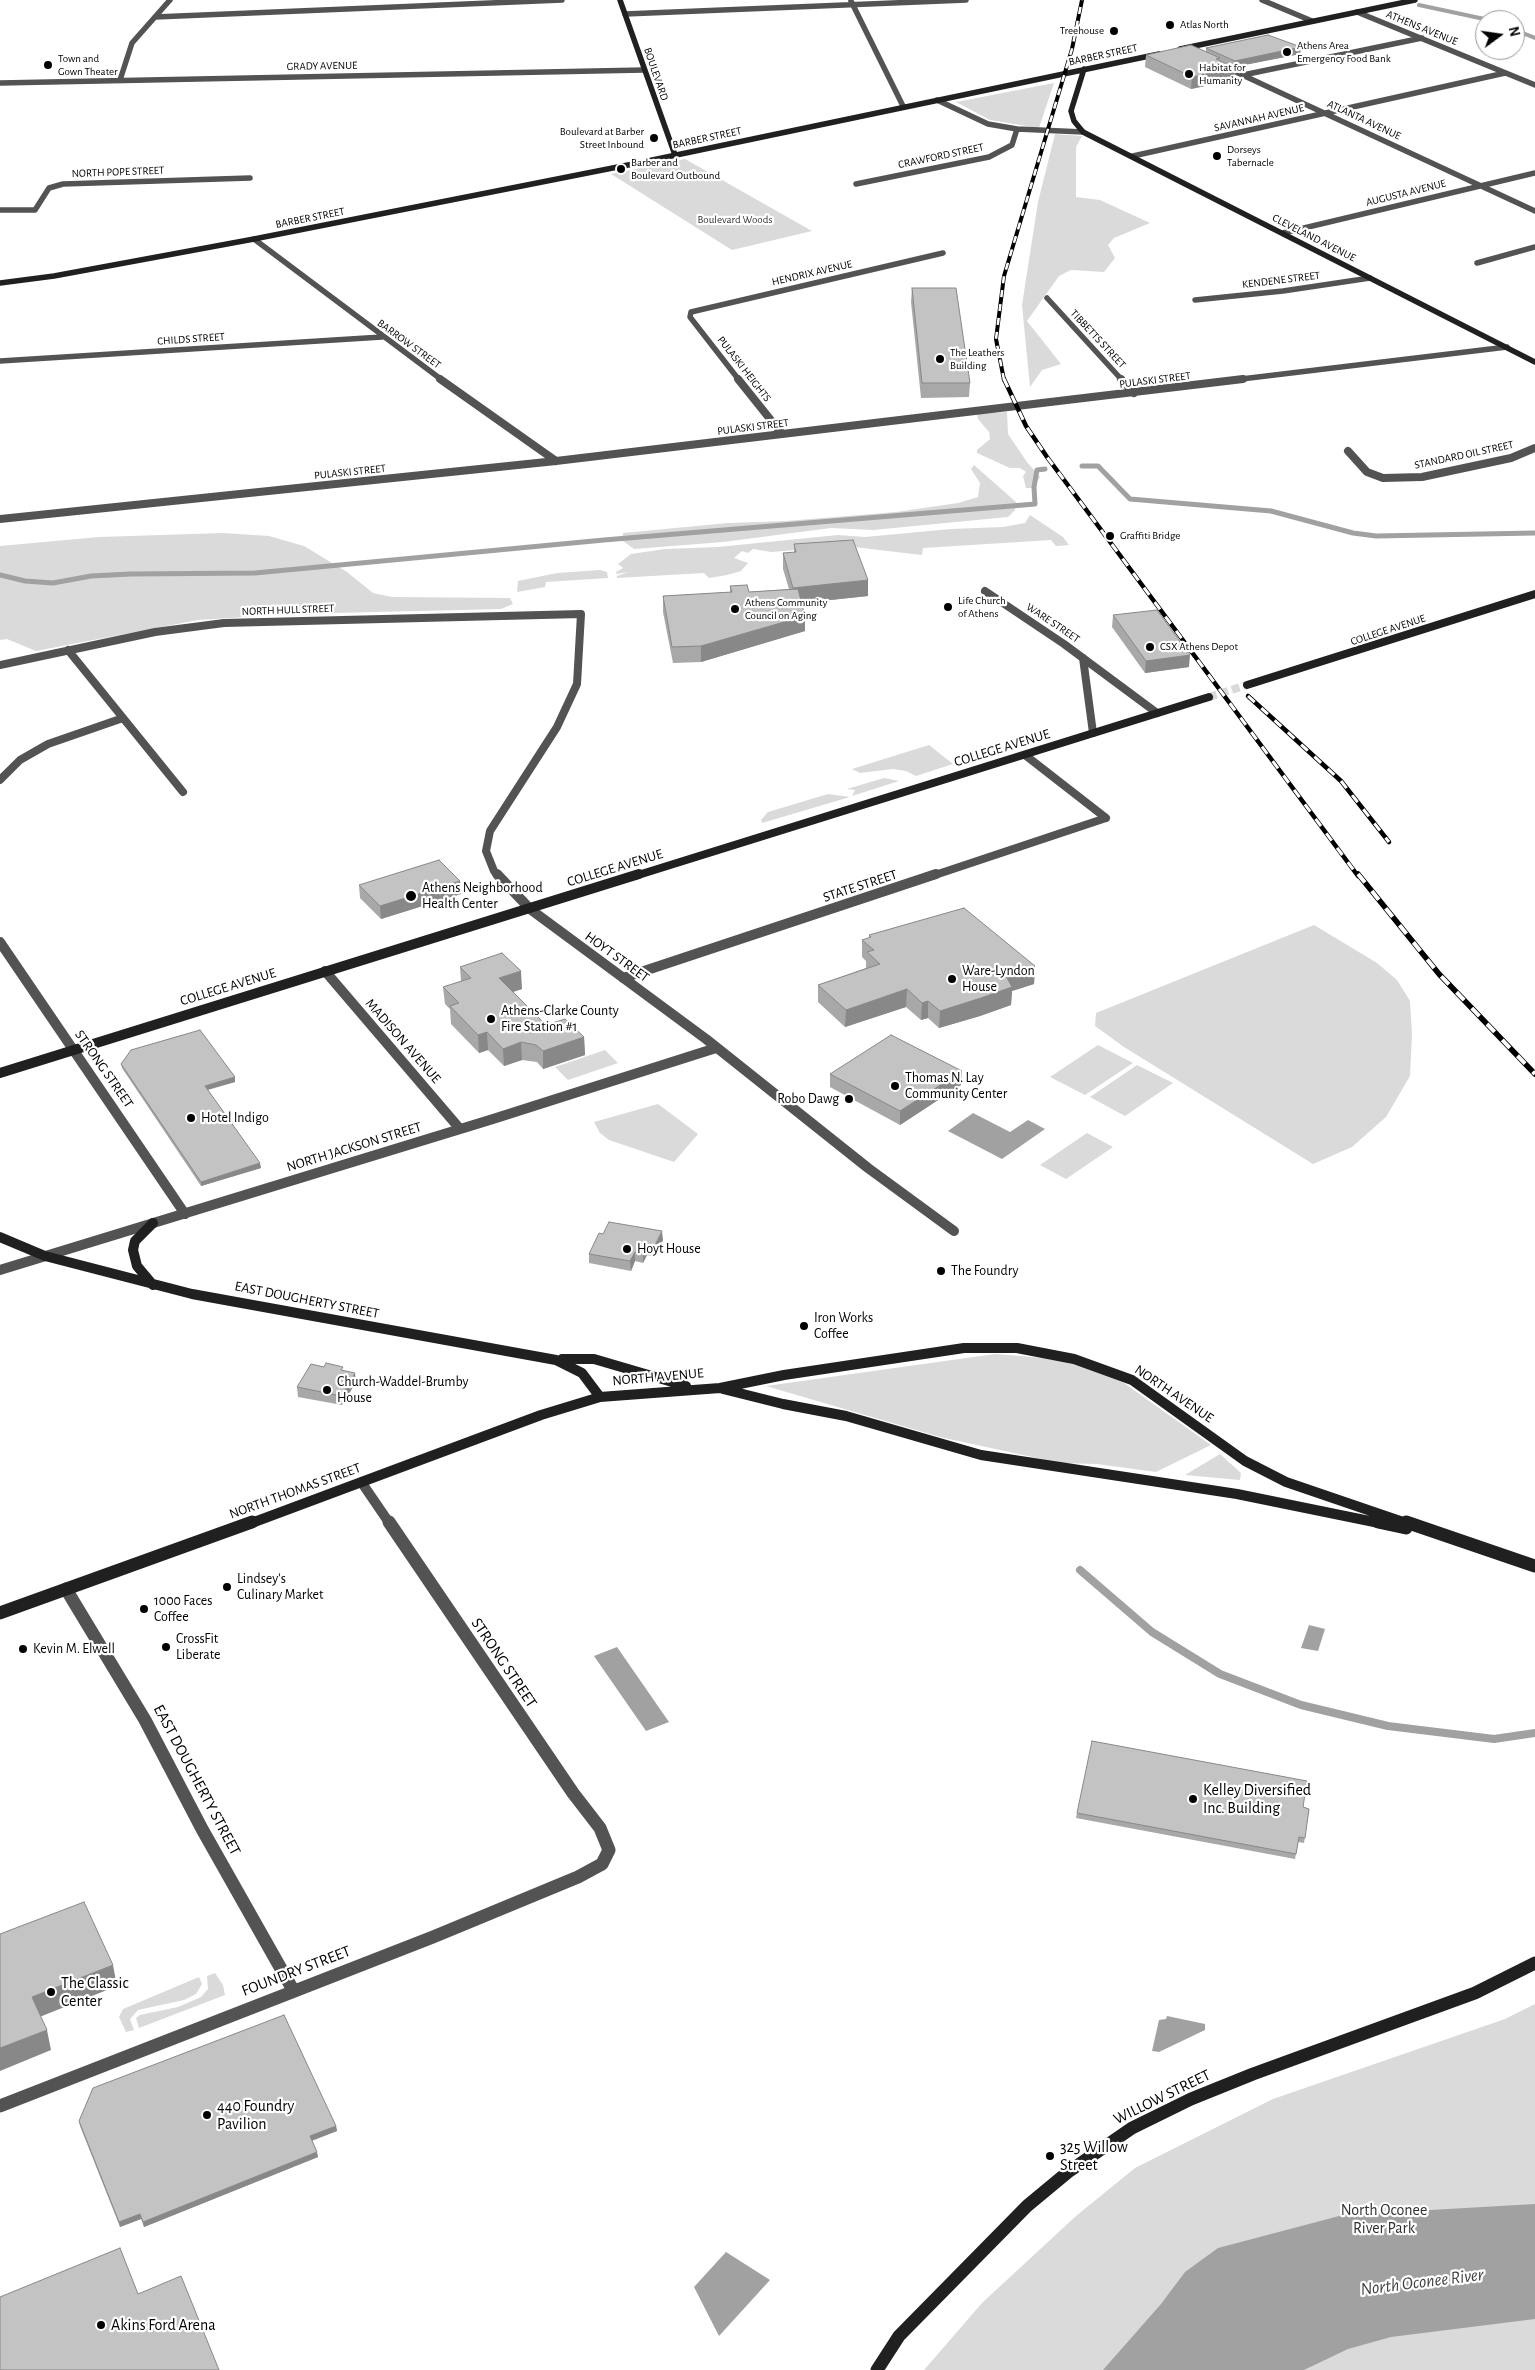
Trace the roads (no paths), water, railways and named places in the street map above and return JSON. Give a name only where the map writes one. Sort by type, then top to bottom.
[{"type":"street","points":[[120,80],[132,43],[170,0]]},
{"type":"street","points":[[155,17],[562,0]]},
{"type":"street","name":"BOULEVARD","points":[[620,0],[675,155]]},
{"type":"street","points":[[625,14],[852,2],[966,0]]},
{"type":"street","points":[[1262,0],[1312,21]]},
{"type":"street","points":[[1171,51],[1415,0]]},
{"type":"street","points":[[852,2],[903,106]]},
{"type":"street","name":"ATHENS AVENUE","points":[[1357,12],[1535,85]]},
{"type":"street","points":[[1243,75],[1422,38]]},
{"type":"street","points":[[1183,48],[1196,55]]},
{"type":"street","name":"BARBER STREET","points":[[0,283],[54,276],[254,239],[675,155],[1163,53]]},
{"type":"street","name":"ATLANTA AVENUE","points":[[1212,62],[1535,211]]},
{"type":"street","points":[[1083,132],[1074,121],[1071,111],[1084,69]]},
{"type":"street","name":"GRADY AVENUE","points":[[0,83],[644,70]]},
{"type":"street","name":"SAVANNAH AVENUE","points":[[1133,156],[1505,73]]},
{"type":"street","name":"CLEVELAND AVENUE","points":[[937,100],[988,124],[1017,129],[1083,132],[1535,362]]},
{"type":"street","name":"CRAWFORD STREET","points":[[856,184],[989,157],[1012,145],[1017,129]]},
{"type":"street","name":"AUGUSTA AVENUE","points":[[1283,233],[1535,172]]},
{"type":"street","name":"NORTH POPE STREET","points":[[0,210],[35,210],[49,188],[63,184],[250,178]]},
{"type":"street","name":"BARROW STREET","points":[[254,239],[382,337],[556,461]]},
{"type":"street","points":[[1477,263],[1535,247]]},
{"type":"street","name":"HENDRIX AVENUE","points":[[690,317],[691,312],[712,306],[942,254]]},
{"type":"street","name":"KENDENE STREET","points":[[1195,300],[1284,292],[1370,278]]},
{"type":"street","name":"TIBBETTS STREET","points":[[1047,298],[1134,392]]},
{"type":"street","name":"PULASKI HEIGHTS","points":[[690,317],[782,434]]},
{"type":"street","name":"CHILDS STREET","points":[[0,361],[382,337]]},
{"type":"street","name":"PULASKI STREET","points":[[0,519],[556,461],[1507,347]]},
{"type":"street","name":"STANDARD OIL STREET","points":[[1348,451],[1367,472],[1383,478],[1422,478],[1511,458],[1535,448]]},
{"type":"street","name":"WARE STREET","points":[[985,592],[1083,658],[1157,713]]},
{"type":"street","name":"COLLEGE AVENUE","points":[[1247,685],[1535,594]]},
{"type":"street","name":"NORTH HULL STREET","points":[[0,666],[155,632],[224,624],[357,618],[581,614]]},
{"type":"street","name":"HOYT STREET","points":[[581,614],[579,672],[572,699],[530,772],[490,831],[487,844],[488,859],[494,871],[530,909],[716,1048],[861,1162],[954,1231]]},
{"type":"street","points":[[68,650],[183,792]]},
{"type":"street","name":"WARE STREET","points":[[1083,658],[1093,733]]},
{"type":"street","name":"COLLEGE AVENUE","points":[[0,1072],[1209,697]]},
{"type":"street","points":[[0,780],[20,760],[40,748],[67,736],[123,718]]},
{"type":"street","name":"STATE STREET","points":[[623,978],[1106,818],[1025,755]]},
{"type":"street","name":"STRONG STREET","points":[[0,942],[185,1214]]},
{"type":"street","name":"MADISON AVENUE","points":[[325,971],[460,1129]]},
{"type":"street","name":"NORTH JACKSON STREET","points":[[0,1270],[460,1129],[716,1048]]},
{"type":"street","points":[[152,1285],[137,1266],[133,1250],[135,1241],[153,1223]]},
{"type":"street","name":"EAST DOUGHERTY STREET","points":[[0,1237],[45,1256],[152,1285],[354,1325],[556,1360],[582,1372],[600,1397]]},
{"type":"street","name":"NORTH AVENUE","points":[[600,1397],[694,1388],[720,1388],[784,1375],[964,1348],[1017,1348],[1074,1359],[1132,1380],[1245,1461],[1286,1482],[1535,1566]]},
{"type":"street","points":[[556,1360],[594,1359],[694,1388]]},
{"type":"street","name":"NORTH AVENUE","points":[[720,1388],[783,1404],[846,1416],[981,1455],[1237,1494],[1446,1536]]},
{"type":"street","name":"NORTH THOMAS STREET","points":[[0,1613],[541,1415],[600,1397]]},
{"type":"street","name":"STRONG STREET","points":[[362,1482],[573,1793],[600,1828],[609,1850],[602,1864]]},
{"type":"street","name":"EAST DOUGHERTY STREET","points":[[66,1589],[145,1720],[202,1829],[293,1990]]},
{"type":"street","name":"FOUNDRY STREET","points":[[0,2106],[522,1901],[578,1877],[602,1864]]},
{"type":"street","name":"WILLOW STREET","points":[[877,2370],[900,2336],[968,2264],[1027,2206],[1068,2172],[1132,2128],[1190,2099],[1253,2074],[1475,1993],[1535,1963]]},
{"type":"water","points":[[973,1113],[1010,1132],[1028,1120],[1045,1129],[1002,1159],[948,1131]]},
{"type":"water","points":[[1309,1625],[1325,1629],[1318,1651],[1301,1648]]},
{"type":"water","points":[[617,1647],[669,1722],[646,1731],[594,1656]]},
{"type":"water","points":[[1167,2016],[1205,2024],[1205,2030],[1159,2052],[1152,2051],[1159,2020],[1166,2019]]},
{"type":"water","name":"North Oconee River","points":[[1535,2204],[1535,2319],[1391,2337],[1348,2349],[1304,2370],[1103,2370],[1161,2304],[1185,2272],[1218,2248],[1343,2215]]},
{"type":"water","points":[[726,2252],[770,2280],[719,2336],[694,2287]]},
{"type":"waterway","points":[[1419,5],[1475,17]]},
{"type":"waterway","points":[[1525,34],[1535,38]]},
{"type":"waterway","points":[[1082,466],[1098,466],[1130,499],[1271,511],[1353,533],[1376,536],[1535,533]]},
{"type":"waterway","points":[[0,575],[25,581],[53,583],[91,576],[131,574],[255,573],[604,540],[1035,504],[1034,487],[1037,470],[1045,469]]},
{"type":"waterway","points":[[1080,1570],[1152,1632],[1220,1674],[1301,1705],[1388,1726],[1494,1739],[1535,1733]]},
{"type":"tunnel","points":[[1209,697],[1247,685]]},
{"type":"railway","points":[[1004,380],[996,339],[1004,276],[1072,49],[1082,0]]},
{"type":"railway","points":[[1004,379],[1026,426],[1047,457],[1358,876]]},
{"type":"railway","points":[[1248,696],[1341,781],[1389,842]]},
{"type":"railway","points":[[1358,874],[1439,974],[1535,1074]]},
{"type":"place","name":"Atlas North","points":[[1170,25]]},
{"type":"place","name":"Treehouse","points":[[1114,31]]},
{"type":"place","name":"Athens Area Emergency Food Bank","points":[[1287,52]]},
{"type":"place","name":"Town and Gown Theater","points":[[48,65]]},
{"type":"place","name":"Habitat for Humanity","points":[[1189,74]]},
{"type":"place","name":"Boulevard at Barber Street Inbound","points":[[654,138]]},
{"type":"place","name":"Dorseys Tabernacle","points":[[1217,156]]},
{"type":"place","name":"Barber and Boulevard Outbound","points":[[621,169]]},
{"type":"place","name":"The Leathers Building","points":[[940,359]]},
{"type":"place","name":"Graffiti Bridge","points":[[1110,536]]},
{"type":"place","name":"Life Church of Athens","points":[[948,607]]},
{"type":"place","name":"Athens Community Council on Aging","points":[[735,609]]},
{"type":"place","name":"CSX Athens Depot","points":[[1150,647]]},
{"type":"place","name":"Athens Neighborhood Health Center","points":[[411,896]]},
{"type":"place","name":"Ware-Lyndon House","points":[[952,979]]},
{"type":"place","name":"Athens-Clarke County Fire Station #1","points":[[491,1019]]},
{"type":"place","name":"Thomas N. Lay Community Center","points":[[895,1086]]},
{"type":"place","name":"Robo Dawg","points":[[849,1099]]},
{"type":"place","name":"Hotel Indigo","points":[[191,1118]]},
{"type":"place","name":"Hoyt House","points":[[627,1249]]},
{"type":"place","name":"The Foundry","points":[[941,1271]]},
{"type":"place","name":"Iron Works Coffee","points":[[804,1326]]},
{"type":"place","name":"Church-Waddel-Brumby House","points":[[327,1390]]},
{"type":"place","name":"Lindsey’s Culinary Market","points":[[227,1587]]},
{"type":"place","name":"1000 Faces Coffee","points":[[144,1609]]},
{"type":"place","name":"CrossFit Liberate","points":[[166,1647]]},
{"type":"place","name":"Kevin M. Elwell","points":[[23,1649]]},
{"type":"place","name":"Kelley Diversified Inc. Building","points":[[1193,1799]]},
{"type":"place","name":"The Classic Center","points":[[51,1992]]},
{"type":"place","name":"440 Foundry Pavilion","points":[[207,2115]]},
{"type":"place","name":"325 Willow Street","points":[[1050,2156]]},
{"type":"place","name":"Akins Ford Arena","points":[[101,2325]]},
{"type":"park label","name":"Boulevard Woods","points":[[735,220]]},
{"type":"park label","name":"North Oconee River Park","points":[[1384,2219]]}]
